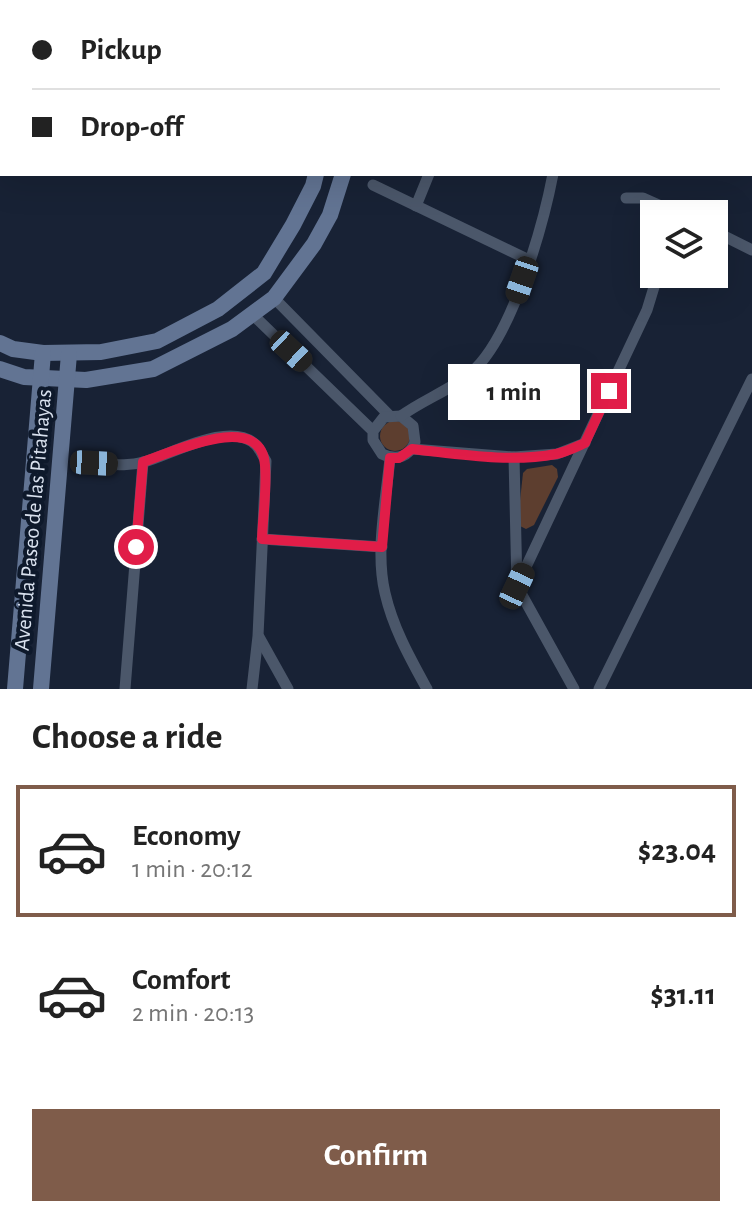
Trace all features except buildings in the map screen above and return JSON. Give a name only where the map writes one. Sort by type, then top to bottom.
[{"type":"street","points":[[0,343],[13,349],[43,353],[101,352],[157,341],[218,309],[264,273],[307,199],[315,176]]},
{"type":"street","points":[[0,369],[24,377],[86,380],[153,369],[232,329],[274,298],[314,244],[330,215],[340,176]]},
{"type":"street","points":[[416,206],[428,176]]},
{"type":"street","points":[[373,431],[377,423],[396,416],[475,368],[508,321],[547,204],[553,176]]},
{"type":"street","points":[[373,185],[529,260]]},
{"type":"street","points":[[626,198],[647,200]]},
{"type":"street","points":[[728,238],[752,250]]},
{"type":"street","points":[[517,586],[647,310],[654,288]]},
{"type":"street","points":[[252,314],[373,431],[376,448],[390,458],[399,458],[412,449],[415,442],[413,426],[396,416],[345,370],[274,298]]},
{"type":"street","name":"Avenida Paseo de las Pitahayas","points":[[15,689],[43,353]]},
{"type":"street","name":"Avenida Paseo de las Pitahayas","points":[[41,689],[69,354]]},
{"type":"street","points":[[330,387],[345,370]]},
{"type":"street","points":[[599,689],[752,379]]},
{"type":"street","points":[[94,463],[127,465],[143,462],[216,437],[239,435],[256,445],[266,461],[258,636],[252,689]]},
{"type":"street","points":[[412,449],[514,457],[557,454],[585,443]]},
{"type":"street","points":[[514,457],[517,586],[574,689]]},
{"type":"street","points":[[390,458],[382,547],[384,591],[397,632],[425,689]]},
{"type":"street","points":[[125,689],[143,462]]},
{"type":"street","points":[[262,539],[382,547]]},
{"type":"street","points":[[22,622],[47,622]]},
{"type":"street","points":[[258,636],[288,689]]},
{"type":"shaded area","points":[[395,421],[405,426],[410,436],[405,446],[395,451],[385,446],[380,436],[385,426]]},
{"type":"shaded area","points":[[552,465],[557,469],[558,477],[534,525],[526,529],[520,526],[518,519],[523,473],[527,469]]},
{"type":"route","points":[[136,547],[143,462],[216,437],[239,435],[256,445],[266,461],[262,539],[382,547],[390,458],[407,455],[412,449],[479,456],[557,454],[585,443],[609,391]]}]
